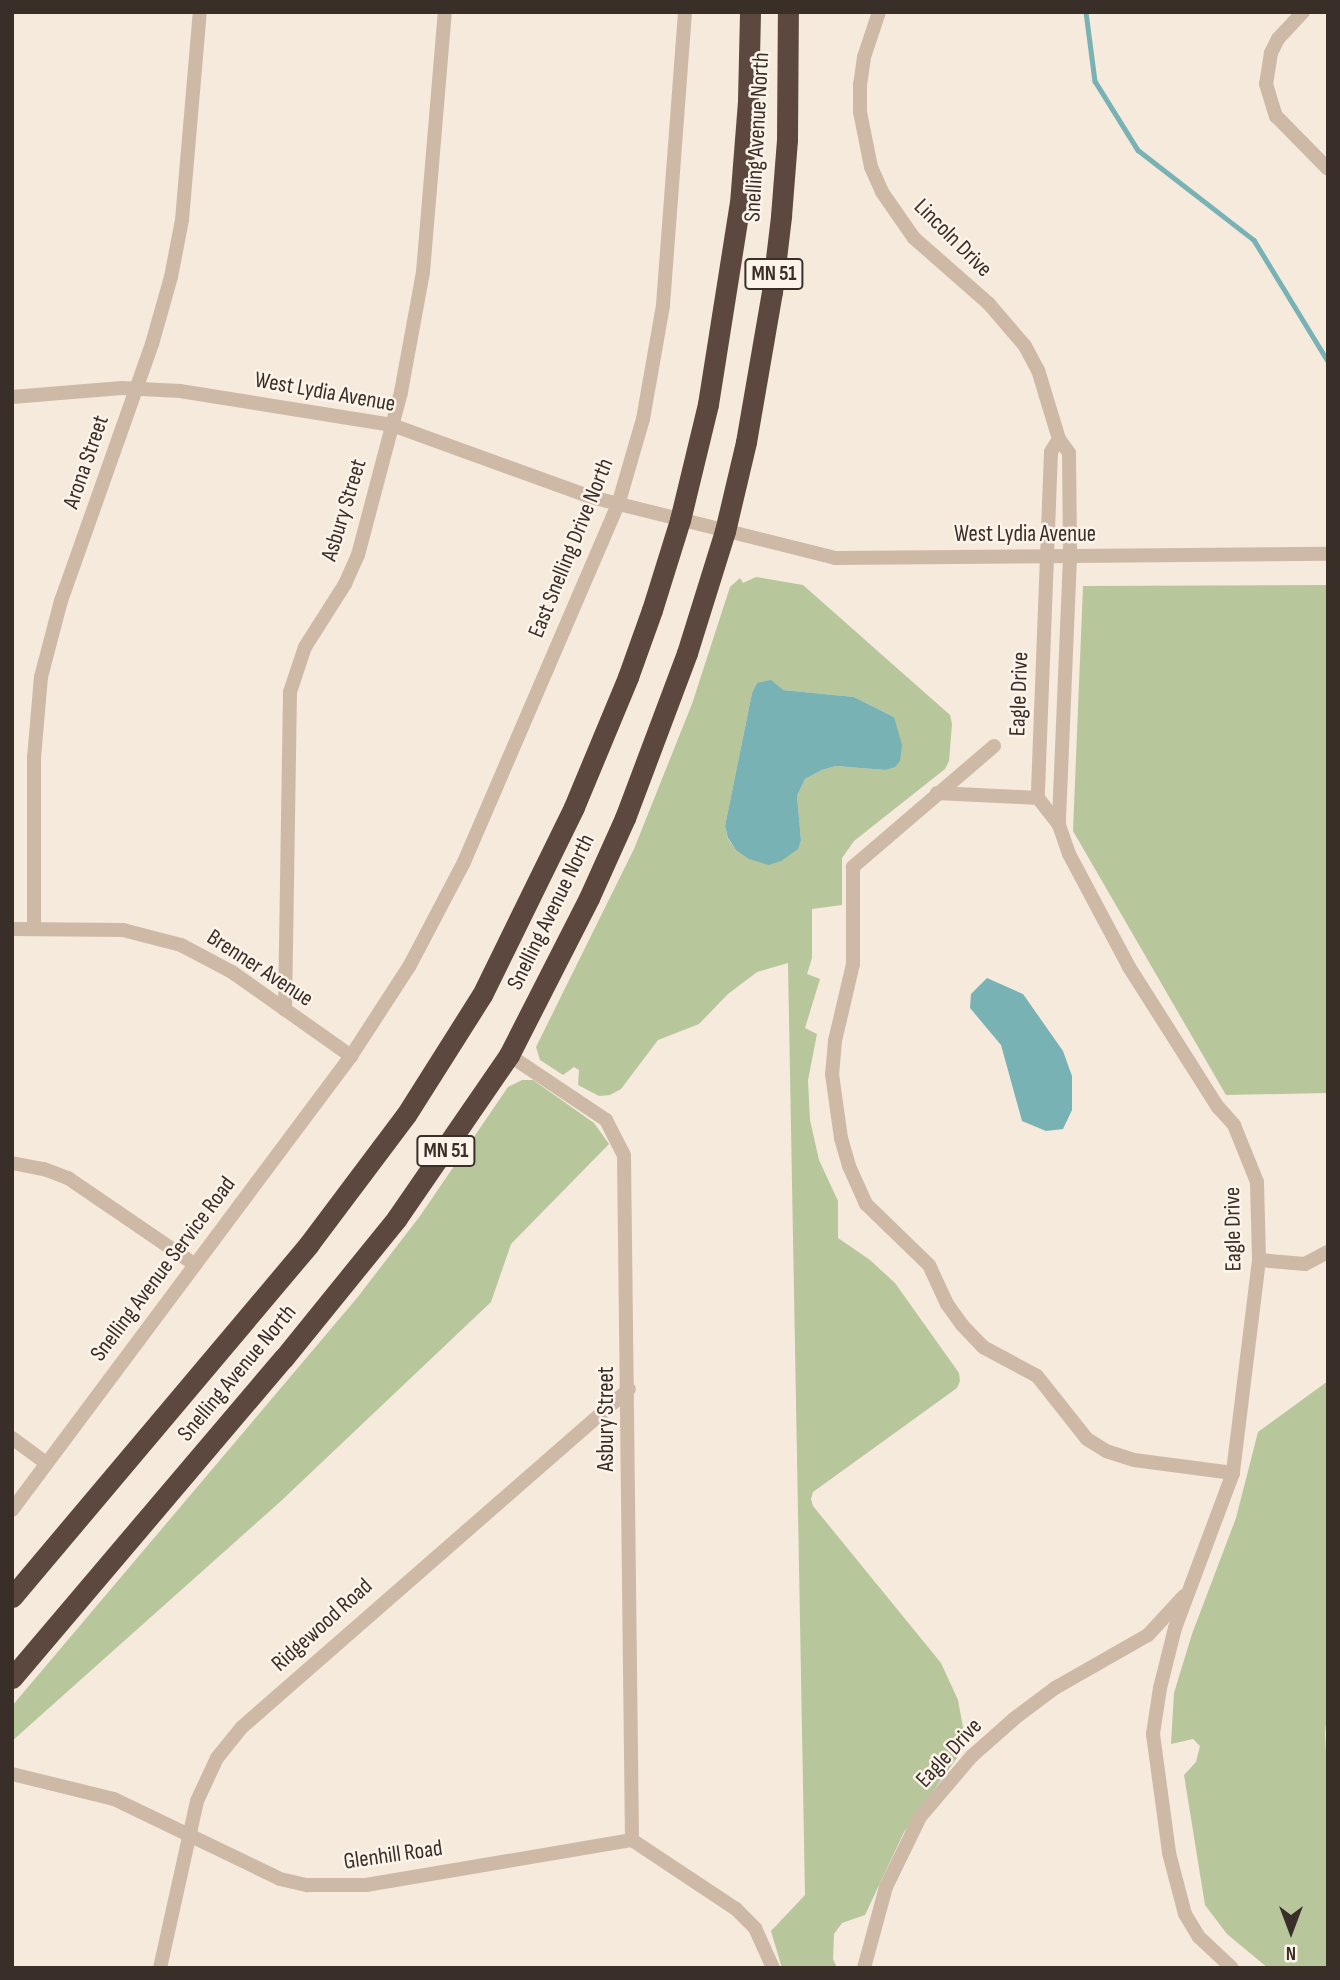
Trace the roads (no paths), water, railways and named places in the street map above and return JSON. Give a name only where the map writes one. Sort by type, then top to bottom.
[{"type":"highway","name":"Snelling Avenue North","points":[[12,1597],[309,1244],[406,1115],[482,995],[588,775],[628,677],[680,520],[708,404],[732,270],[748,101],[750,12]]},
{"type":"highway","name":"Snelling Avenue North","points":[[12,1678],[341,1289],[420,1186],[509,1055],[551,977],[625,818],[687,653],[725,531],[746,442],[772,292],[787,140],[788,12]]},
{"type":"street","name":"Arona Street","points":[[34,929],[35,745],[41,677],[61,601],[165,300],[182,220],[200,12]]},
{"type":"street","name":"Asbury Street","points":[[285,1010],[290,692],[305,647],[345,584],[358,555],[412,341],[423,272],[445,12]]},
{"type":"street","name":"East Snelling Drive North","points":[[351,1056],[410,965],[454,883],[618,505],[643,419],[663,305],[685,12]]},
{"type":"street","name":"Lincoln Drive","points":[[878,12],[864,57],[860,84],[860,112],[871,167],[882,192],[914,238],[989,304],[1025,346],[1038,370],[1059,439],[1069,453],[1070,557]]},
{"type":"street","points":[[1303,12],[1278,39],[1271,53],[1266,84],[1276,116],[1328,169]]},
{"type":"street","name":"West Lydia Avenue","points":[[12,397],[75,390],[136,389],[202,394],[392,425],[618,505],[835,558],[1328,554]]},
{"type":"street","points":[[1047,557],[1051,452],[1059,439]]},
{"type":"street","name":"Eagle Drive","points":[[1047,557],[1038,798],[1059,825],[1069,854],[1129,967],[1218,1107],[1234,1125],[1257,1182],[1259,1260],[1233,1474],[1188,1591],[1169,1654],[1153,1734],[1169,1853],[1185,1914],[1199,1937],[1232,1968]]},
{"type":"street","name":"Eagle Drive","points":[[1059,825],[1070,557]]},
{"type":"street","points":[[993,746],[853,867],[853,964],[835,1041],[832,1074],[841,1138],[849,1166],[866,1204],[929,1265],[947,1304],[962,1325],[984,1347],[1037,1376],[1087,1439],[1106,1451],[1134,1461],[1233,1474]]},
{"type":"street","points":[[937,793],[1038,798]]},
{"type":"street","name":"Brenner Avenue","points":[[12,929],[123,930],[181,945],[232,972],[351,1056]]},
{"type":"street","name":"Asbury Street","points":[[509,1055],[606,1120],[620,1141],[626,1169],[628,1629],[632,1840]]},
{"type":"street","name":"Snelling Avenue Service Road","points":[[12,1510],[351,1056]]},
{"type":"street","points":[[12,1163],[44,1169],[68,1178],[194,1264]]},
{"type":"street","points":[[1259,1260],[1305,1264],[1328,1252]]},
{"type":"street","name":"Ridgewood Road","points":[[160,1968],[197,1801],[217,1758],[241,1728],[629,1389]]},
{"type":"street","points":[[12,1438],[46,1462]]},
{"type":"street","name":"Eagle Drive","points":[[864,1968],[886,1887],[920,1817],[972,1756],[1015,1718],[1055,1688],[1148,1635],[1188,1591]]},
{"type":"street","points":[[1148,1635],[1169,1654]]},
{"type":"street","name":"Glenhill Road","points":[[12,1773],[114,1799],[280,1880],[337,1887],[366,1885],[632,1840]]},
{"type":"street","points":[[632,1840],[736,1909],[755,1928],[764,1942],[773,1968]]},
{"type":"water","points":[[771,680],[783,690],[854,697],[894,717],[902,745],[900,761],[895,767],[885,770],[836,766],[805,779],[797,796],[801,840],[798,849],[781,861],[769,865],[749,859],[736,850],[728,838],[725,826],[752,693],[757,683]]},
{"type":"water","points":[[987,978],[1023,994],[1063,1051],[1072,1076],[1072,1110],[1063,1129],[1046,1131],[1022,1121],[1001,1045],[970,1008],[971,994]]},
{"type":"waterway","points":[[1086,12],[1095,81],[1138,150],[1254,240],[1328,361]]}]
